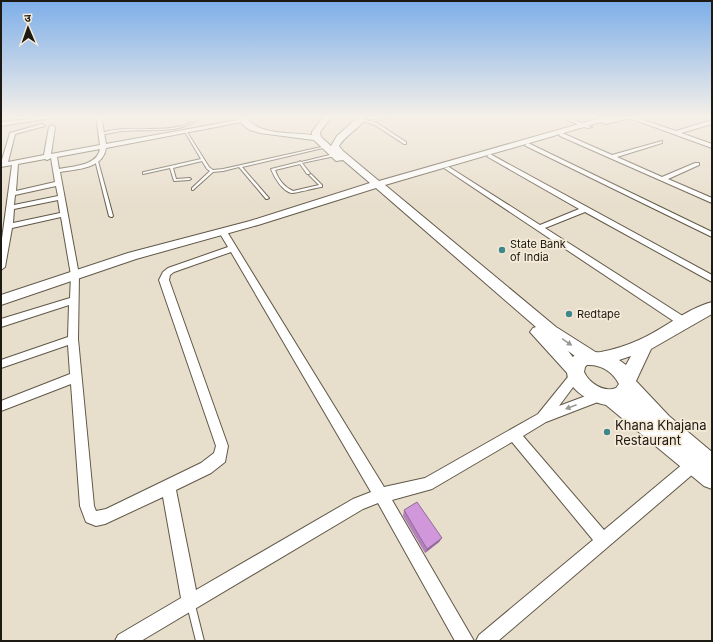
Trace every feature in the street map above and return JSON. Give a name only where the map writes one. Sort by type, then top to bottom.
[{"type":"main road","points":[[704,464],[605,397],[584,387],[576,372],[577,364],[583,359],[595,358],[644,345],[712,307]]},
{"type":"main road","points":[[605,397],[620,397],[626,392],[628,383],[644,345]]},
{"type":"main road","points":[[595,358],[607,361],[619,369],[628,383],[663,424],[704,464],[712,478]]},
{"type":"street","points":[[9,146],[3,165],[114,146]]},
{"type":"street","points":[[51,146],[51,157],[57,171],[75,275],[73,300],[73,339],[87,506],[91,517],[102,519],[216,462],[220,457],[222,446],[164,277],[171,270],[233,248]]},
{"type":"street","points":[[325,146],[377,187],[551,331],[595,358]]},
{"type":"street","points":[[335,146],[339,153],[556,348],[576,372],[542,418]]},
{"type":"street","points":[[1,300],[132,256],[223,232],[518,146]]},
{"type":"street","points":[[377,187],[525,146]]},
{"type":"street","points":[[530,146],[712,235]]},
{"type":"street","points":[[586,146],[712,201]]},
{"type":"street","points":[[611,157],[647,146]]},
{"type":"street","points":[[57,171],[96,161],[100,157],[103,148]]},
{"type":"street","points":[[490,156],[712,279]]},
{"type":"street","points":[[1,267],[5,230],[10,208],[16,163]]},
{"type":"street","points":[[662,179],[697,164]]},
{"type":"street","points":[[447,168],[685,323]]},
{"type":"street","points":[[11,194],[59,183]]},
{"type":"street","points":[[10,208],[62,197]]},
{"type":"street","points":[[538,228],[585,209]]},
{"type":"street","points":[[5,230],[65,214]]},
{"type":"street","points":[[223,232],[381,496],[465,641]]},
{"type":"street","points":[[1,323],[73,300]]},
{"type":"street","points":[[1,364],[73,339]]},
{"type":"street","points":[[1,406],[76,377]]},
{"type":"street","points":[[124,641],[340,514],[369,499],[427,484],[542,418],[605,397]]},
{"type":"street","points":[[513,434],[604,541]]},
{"type":"street","points":[[485,641],[604,541],[704,464]]},
{"type":"street","points":[[168,487],[190,602]]},
{"type":"lane","points":[[194,146],[202,160],[212,171]]},
{"type":"lane","points":[[300,162],[321,186],[294,192],[289,191],[273,170],[274,168],[300,162],[330,151]]},
{"type":"lane","points":[[193,189],[212,171],[330,151]]},
{"type":"lane","points":[[144,173],[202,160]]},
{"type":"lane","points":[[96,161],[111,216]]},
{"type":"lane","points":[[240,166],[267,198]]},
{"type":"lane","points":[[171,167],[175,180],[189,180]]},
{"type":"lane","points":[[190,602],[200,641]]},
{"type":"building","points":[[417,502],[442,538],[427,549],[404,510]]},
{"type":"place","name":"State Bank of India","points":[[502,250]]},
{"type":"place","name":"Redtape","points":[[569,314]]},
{"type":"place","name":"Khana Khajana Restaurant","points":[[607,432]]}]
